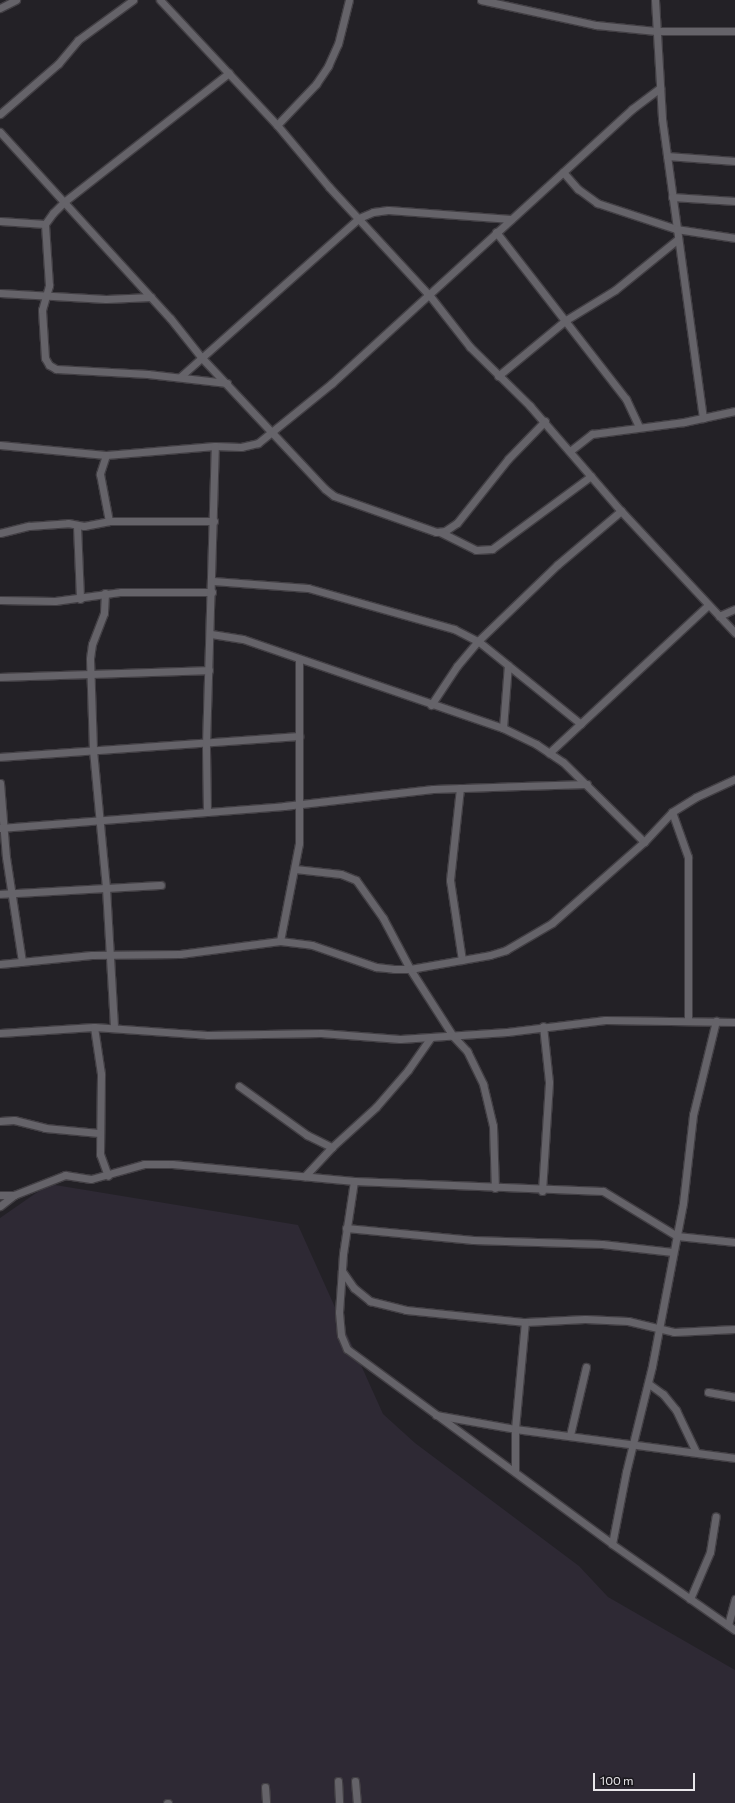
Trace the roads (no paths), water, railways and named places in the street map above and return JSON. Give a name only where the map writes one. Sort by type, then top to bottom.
[{"type":"street","points":[[0,8],[16,0]]},
{"type":"street","points":[[0,114],[58,64],[78,40],[133,0]]},
{"type":"street","points":[[160,0],[277,125],[329,187],[430,296],[470,347],[544,421],[621,511],[735,633]]},
{"type":"street","points":[[277,125],[316,84],[328,66],[338,44],[349,0]]},
{"type":"street","points":[[481,0],[596,25],[656,31],[735,31]]},
{"type":"street","points":[[655,0],[660,88],[667,156],[703,418]]},
{"type":"street","points":[[227,383],[180,377],[56,369],[49,365],[45,358],[42,310],[49,276],[45,224],[64,201],[229,73]]},
{"type":"street","points":[[0,444],[106,455],[215,446],[249,446],[273,433],[430,296],[496,232],[632,109],[660,88]]},
{"type":"street","points":[[0,132],[151,297],[201,357],[325,489],[334,496],[440,532],[476,550],[492,549],[591,476]]},
{"type":"street","points":[[667,156],[735,161]]},
{"type":"street","points":[[563,172],[587,197],[597,202],[676,229],[735,238]]},
{"type":"street","points":[[672,198],[735,201]]},
{"type":"street","points":[[180,377],[359,218],[373,212],[388,210],[511,219]]},
{"type":"street","points":[[0,221],[45,224]]},
{"type":"street","points":[[496,232],[626,399],[640,427]]},
{"type":"street","points":[[498,376],[566,320],[615,290],[678,239]]},
{"type":"street","points":[[0,293],[46,296],[151,297]]},
{"type":"street","points":[[570,451],[592,434],[703,418],[735,411]]},
{"type":"street","points":[[440,532],[451,528],[457,523],[508,459],[544,421]]},
{"type":"street","points":[[207,812],[206,744],[213,582],[215,446]]},
{"type":"street","points":[[106,455],[100,474],[109,521]]},
{"type":"street","points":[[431,705],[457,666],[478,642],[557,565],[621,511]]},
{"type":"street","points":[[0,533],[29,526],[68,523],[77,526],[109,521],[214,521]]},
{"type":"street","points":[[77,526],[80,599]]},
{"type":"street","points":[[213,582],[308,588],[454,629],[478,642],[581,724]]},
{"type":"street","points":[[0,600],[55,602],[80,599],[105,593],[212,592]]},
{"type":"street","points":[[105,593],[102,623],[92,644],[91,674],[98,820],[106,888],[114,1028]]},
{"type":"street","points":[[549,753],[708,605]]},
{"type":"street","points":[[719,616],[735,609]]},
{"type":"street","points":[[211,634],[244,638],[299,659],[431,705],[504,728],[549,753],[586,784],[644,842]]},
{"type":"street","points":[[280,941],[299,843],[299,659]]},
{"type":"street","points":[[504,728],[508,665]]},
{"type":"street","points":[[0,677],[209,670]]},
{"type":"street","points":[[0,756],[206,744],[299,736]]},
{"type":"street","points":[[0,964],[110,954],[180,954],[280,941],[312,945],[376,967],[410,969],[462,960],[506,950],[552,923],[644,842],[672,812],[696,797],[735,779]]},
{"type":"street","points":[[0,783],[2,828],[22,962]]},
{"type":"street","points":[[2,828],[207,812],[460,788],[586,784]]},
{"type":"street","points":[[460,788],[450,880],[462,960]]},
{"type":"street","points":[[672,812],[688,857],[688,1021]]},
{"type":"street","points":[[295,869],[341,874],[356,880],[383,918],[410,969],[453,1036],[467,1051],[483,1084],[493,1126],[495,1188]]},
{"type":"street","points":[[0,894],[161,885]]},
{"type":"street","points":[[0,1033],[94,1027],[207,1035],[310,1032],[400,1039],[507,1032],[543,1026],[605,1020],[735,1022]]},
{"type":"street","points":[[612,1544],[633,1445],[649,1384],[658,1327],[677,1236],[693,1115],[716,1021]]},
{"type":"street","points":[[542,1191],[549,1082],[543,1026]]},
{"type":"street","points":[[94,1027],[101,1074],[98,1134],[100,1154],[108,1176]]},
{"type":"street","points":[[305,1176],[332,1147],[386,1095],[421,1055],[431,1037]]},
{"type":"street","points":[[239,1086],[307,1135],[332,1147]]},
{"type":"street","points":[[0,1121],[14,1120],[45,1128],[98,1134]]},
{"type":"street","points":[[0,1206],[14,1195],[65,1175],[91,1179],[108,1176],[151,1164],[305,1176],[354,1182],[542,1191],[603,1191],[677,1236],[735,1242]]},
{"type":"street","points":[[354,1182],[346,1228],[339,1312],[341,1334],[347,1349],[434,1414],[516,1471],[612,1544],[735,1630]]},
{"type":"street","points":[[0,1195],[14,1195]]},
{"type":"street","points":[[346,1228],[473,1240],[587,1243],[673,1252]]},
{"type":"street","points":[[342,1271],[354,1288],[370,1301],[406,1310],[525,1322],[585,1319],[628,1321],[674,1332],[693,1333],[735,1329]]},
{"type":"street","points":[[516,1471],[516,1430],[525,1322]]},
{"type":"street","points":[[570,1435],[586,1367]]},
{"type":"street","points":[[649,1384],[664,1394],[676,1410],[696,1452]]},
{"type":"street","points":[[708,1392],[735,1397]]},
{"type":"street","points":[[434,1414],[516,1430],[570,1435],[633,1445],[735,1458]]},
{"type":"street","points":[[690,1599],[710,1552],[716,1516]]},
{"type":"street","points":[[728,1625],[735,1599]]},
{"type":"street","points":[[338,1781],[339,1803]]},
{"type":"street","points":[[355,1781],[357,1803]]},
{"type":"street","points":[[265,1787],[266,1803]]}]
